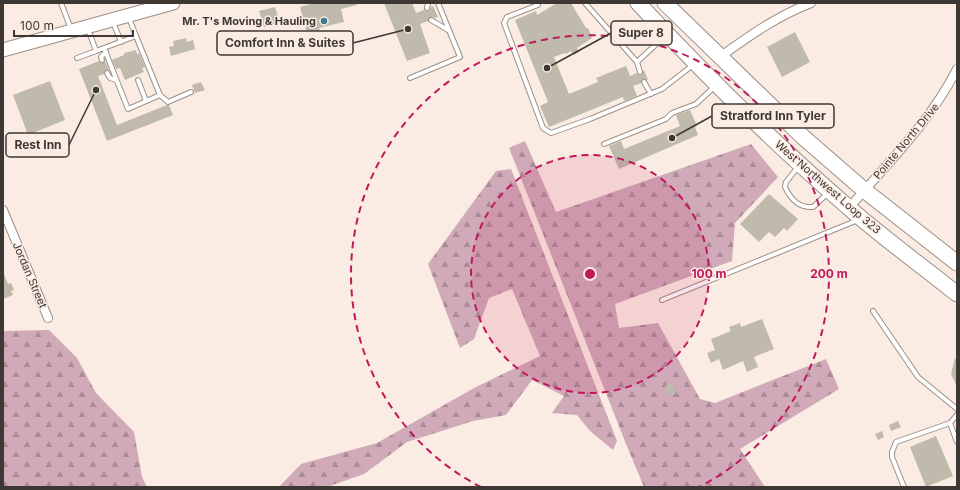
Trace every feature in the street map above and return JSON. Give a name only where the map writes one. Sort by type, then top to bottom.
[{"type":"highway","name":"West Northwest Loop 323","points":[[638,3],[716,85],[800,164],[849,208],[957,294]]},
{"type":"highway","name":"West Northwest Loop 323","points":[[665,3],[803,137],[864,190],[957,263]]},
{"type":"main road","points":[[3,50],[173,3]]},
{"type":"street","points":[[720,57],[779,17],[811,3]]},
{"type":"street","name":"Pointe North Drive","points":[[849,208],[924,122],[943,94],[957,69]]},
{"type":"street","name":"Jordan Street","points":[[3,210],[48,318]]},
{"type":"lane","points":[[61,3],[72,31]]},
{"type":"lane","points":[[427,8],[428,3]]},
{"type":"lane","points":[[410,78],[460,57],[438,3]]},
{"type":"lane","points":[[585,3],[637,62],[640,72]]},
{"type":"lane","points":[[538,5],[507,17],[504,22],[543,128],[552,133],[662,89],[695,63]]},
{"type":"lane","points":[[128,15],[160,95],[168,102],[191,92]]},
{"type":"lane","points":[[112,20],[121,42]]},
{"type":"lane","points":[[431,20],[449,30]]},
{"type":"lane","points":[[88,27],[96,50]]},
{"type":"lane","points":[[637,62],[667,34]]},
{"type":"lane","points":[[77,58],[96,50],[105,50],[136,36]]},
{"type":"lane","points":[[105,50],[128,109],[160,95]]},
{"type":"lane","points":[[102,60],[101,57],[105,50]]},
{"type":"lane","points":[[107,73],[110,78],[116,80]]},
{"type":"lane","points":[[138,80],[146,101]]},
{"type":"lane","points":[[644,82],[651,94]]},
{"type":"lane","points":[[604,144],[666,119],[672,113],[696,104],[716,85]]},
{"type":"lane","points":[[800,164],[786,182],[784,187],[788,195],[800,206],[813,207],[830,191]]},
{"type":"lane","points":[[662,300],[862,218]]},
{"type":"lane","points":[[873,311],[918,376],[957,409]]},
{"type":"lane","points":[[904,487],[892,457],[892,452],[896,442],[950,423],[957,415]]},
{"type":"lane","points":[[950,423],[957,442]]},
{"type":"green space","points":[[525,141],[556,212],[751,144],[778,177],[735,223],[732,261],[615,304],[619,328],[658,323],[700,399],[715,403],[826,359],[839,389],[740,449],[765,487],[644,487],[509,148]]},
{"type":"green space","points":[[511,169],[617,441],[613,450],[590,431],[577,415],[552,413],[564,396],[532,380],[506,415],[473,421],[407,442],[364,474],[327,487],[279,487],[301,464],[377,443],[474,388],[540,356],[512,289],[489,298],[474,339],[460,348],[428,264],[496,171]]},
{"type":"green space","points":[[49,330],[77,358],[96,393],[134,432],[142,477],[147,487],[3,487],[3,331]]},
{"type":"building","points":[[314,3],[357,3],[357,5],[341,9],[344,22],[319,28],[321,34],[308,37],[300,7]]},
{"type":"building","points":[[384,3],[412,3],[416,13],[424,10],[428,11],[433,6],[438,17],[430,17],[428,21],[420,24],[430,53],[407,61]]},
{"type":"building","points":[[557,3],[571,3],[586,28],[588,28],[592,38],[577,48],[579,52],[574,55],[571,51],[554,57],[569,94],[598,82],[596,78],[626,66],[630,76],[637,73],[641,75],[644,70],[648,80],[643,79],[641,83],[633,86],[637,96],[624,101],[623,97],[549,127],[540,106],[548,102],[515,20],[536,11],[537,15]]},
{"type":"building","points":[[275,7],[280,22],[264,27],[259,11]]},
{"type":"building","points":[[795,32],[810,62],[782,77],[767,47]]},
{"type":"building","points":[[186,38],[187,42],[193,40],[195,49],[171,56],[169,47],[174,46],[173,41]]},
{"type":"building","points":[[136,50],[137,54],[139,53],[145,67],[142,68],[144,72],[125,80],[120,68],[116,69],[112,60],[124,55],[124,53]]},
{"type":"building","points":[[99,61],[102,63],[105,61],[109,70],[106,70],[104,74],[98,76],[117,125],[167,105],[169,105],[173,115],[107,141],[79,69]]},
{"type":"building","points":[[50,81],[65,120],[28,135],[13,95]]},
{"type":"building","points":[[201,82],[205,90],[195,93],[192,85]]},
{"type":"building","points":[[690,110],[697,126],[695,127],[698,135],[619,169],[609,146],[621,141],[624,149],[680,126],[676,115]]},
{"type":"building","points":[[769,194],[798,219],[787,231],[784,228],[775,237],[769,232],[759,242],[740,224]]},
{"type":"building","points":[[3,272],[8,284],[11,283],[14,290],[11,291],[13,295],[3,299]]},
{"type":"building","points":[[762,319],[774,349],[754,357],[758,367],[747,372],[743,361],[723,370],[719,359],[711,363],[707,353],[715,350],[711,339],[731,331],[729,327],[740,323],[741,327]]},
{"type":"building","points":[[955,358],[957,359],[957,387],[951,374]]},
{"type":"building","points":[[671,383],[676,394],[669,396],[665,386]]},
{"type":"building","points":[[898,421],[901,427],[891,431],[889,425]]},
{"type":"building","points":[[882,431],[884,437],[878,440],[875,434]]},
{"type":"building","points":[[936,436],[953,476],[926,487],[910,447]]},
{"type":"place","name":"Mr. T's Moving & Hauling","points":[[324,21]]},
{"type":"place","name":"Comfort Inn & Suites","points":[[408,29]]},
{"type":"place","name":"Super 8","points":[[547,68]]},
{"type":"place","name":"Rest Inn","points":[[96,90]]},
{"type":"place","name":"Stratford Inn Tyler","points":[[672,138]]}]
